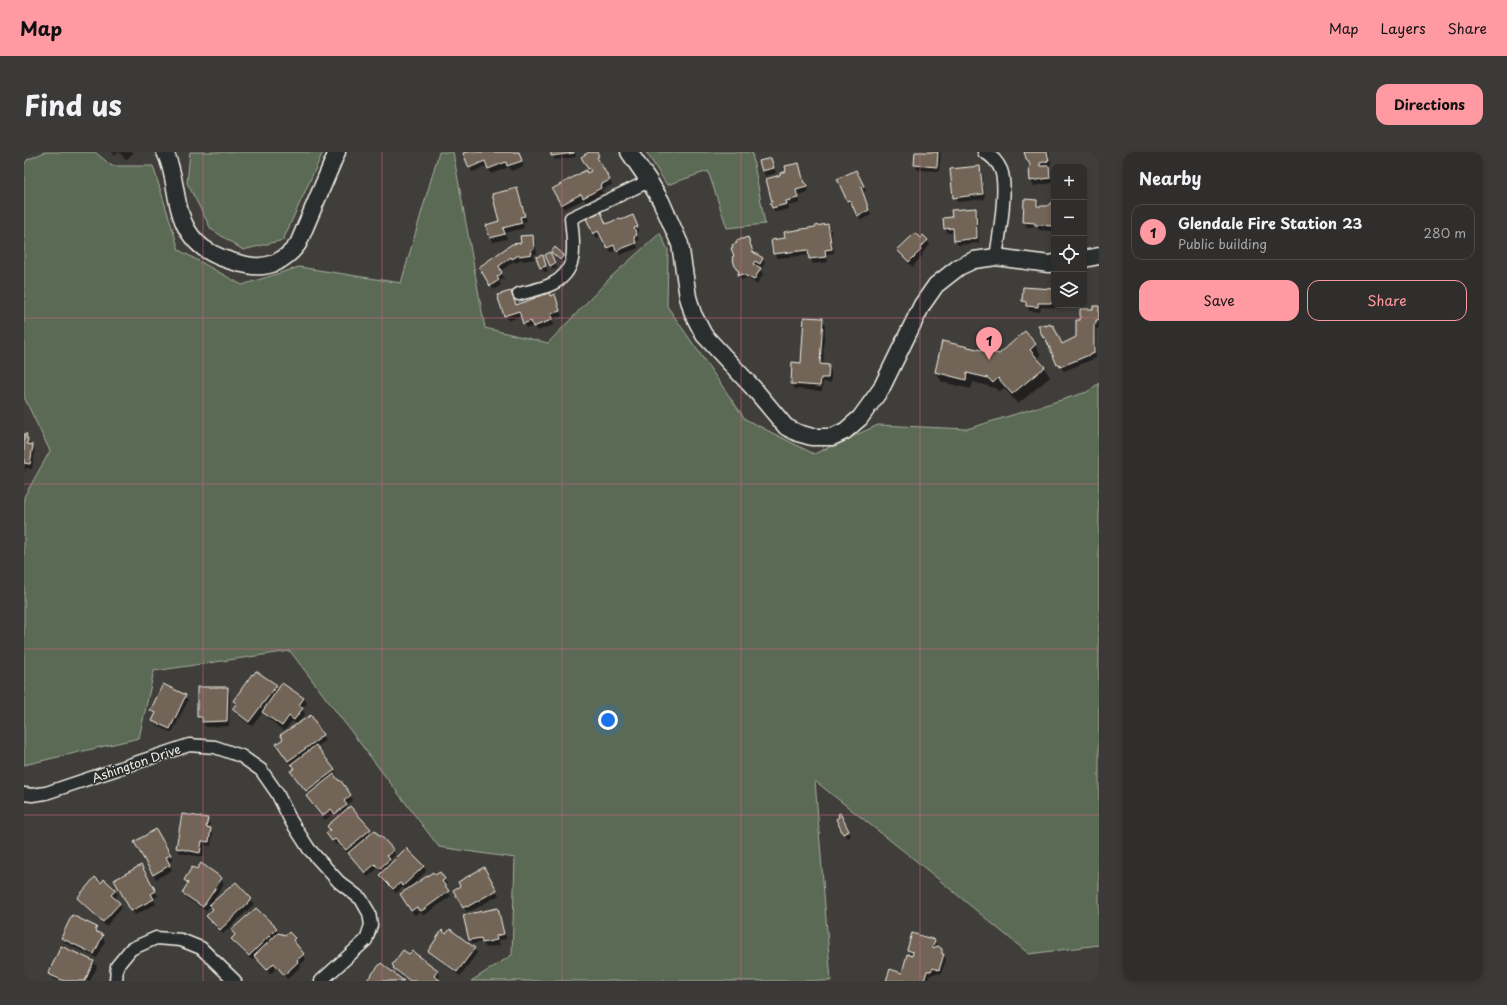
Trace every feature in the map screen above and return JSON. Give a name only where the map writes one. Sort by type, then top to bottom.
[{"type":"main road","points":[[165,152],[171,164],[179,209],[187,230],[206,251],[230,262],[255,267],[281,261],[292,253],[298,244],[337,152]]},
{"type":"main road","points":[[629,152],[661,201],[680,244],[688,297],[693,314],[704,334],[756,391],[786,427],[798,434],[812,437],[832,436],[845,430],[860,418],[881,388],[922,305],[936,285],[959,267],[974,260],[996,257],[1051,264]]},
{"type":"main road","points":[[1087,258],[1099,256]]},
{"type":"street","points":[[984,152],[993,157],[1001,171],[1004,194],[996,257]]},
{"type":"street","points":[[519,294],[552,284],[565,275],[572,261],[574,252],[571,218],[649,181]]},
{"type":"street","name":"Ashington Drive","points":[[24,794],[46,794],[189,745],[215,746],[241,756],[261,770],[277,793],[291,821],[309,849],[339,882],[361,899],[370,913],[371,926],[366,940],[321,981]]},
{"type":"street","points":[[116,981],[117,966],[131,949],[156,938],[181,940],[201,948],[235,981]]},
{"type":"green space","points":[[45,152],[95,152],[112,166],[153,166],[179,250],[242,285],[299,267],[401,283],[439,152],[453,152],[485,328],[548,343],[612,276],[660,233],[668,250],[667,306],[745,419],[814,454],[878,425],[967,429],[1087,392],[1099,383],[1099,945],[1029,954],[915,860],[815,781],[831,981],[471,981],[512,955],[515,858],[439,847],[290,651],[154,671],[139,738],[24,765],[24,497],[50,451],[24,397],[24,165],[27,160]]},
{"type":"green space","points":[[190,152],[323,152],[283,240],[243,250],[211,229],[187,183]]},
{"type":"green space","points":[[646,152],[753,152],[765,224],[727,228],[708,171],[667,185]]},
{"type":"building","points":[[519,152],[522,161],[507,166],[506,162],[488,169],[485,161],[469,168],[463,153]]},
{"type":"building","points":[[551,152],[574,152],[574,153],[551,156]]},
{"type":"building","points":[[589,152],[597,152],[599,156],[597,157],[610,180],[600,185],[601,188],[583,198],[581,194],[561,205],[552,189],[586,170],[587,173],[591,171],[589,168],[588,169],[581,157]]},
{"type":"building","points":[[915,152],[938,152],[937,167],[914,165]]},
{"type":"building","points":[[1024,152],[1047,152],[1049,160],[1040,163],[1040,166],[1049,166],[1050,178],[1030,181],[1030,165]]},
{"type":"building","points":[[771,158],[774,168],[762,171],[759,161]]},
{"type":"building","points":[[799,163],[804,183],[806,183],[807,187],[796,190],[798,198],[786,201],[787,204],[772,208],[770,203],[772,202],[766,179],[780,175],[780,173],[786,171],[785,166]]},
{"type":"building","points":[[980,166],[983,194],[953,198],[950,169]]},
{"type":"building","points":[[856,170],[864,186],[861,187],[869,210],[857,216],[850,200],[847,201],[837,179]]},
{"type":"building","points":[[517,188],[525,216],[520,217],[522,223],[503,228],[505,234],[490,238],[486,225],[499,221],[492,194]]},
{"type":"building","points":[[1024,199],[1037,200],[1037,206],[1047,206],[1051,203],[1051,226],[1035,225],[1035,223],[1023,222]]},
{"type":"building","points":[[976,208],[977,238],[954,241],[953,228],[944,229],[943,218],[952,217],[951,210]]},
{"type":"building","points":[[601,212],[606,224],[620,218],[621,220],[633,215],[638,227],[634,228],[637,235],[634,237],[636,243],[616,251],[614,245],[607,248],[598,231],[593,234],[586,218]]},
{"type":"building","points":[[828,224],[832,249],[825,250],[826,257],[809,259],[808,250],[773,254],[771,240],[785,238],[784,232]]},
{"type":"building","points":[[915,233],[920,238],[923,235],[928,240],[920,248],[921,250],[909,262],[897,250]]},
{"type":"building","points":[[533,235],[534,249],[531,250],[532,254],[519,255],[512,259],[511,257],[499,266],[502,273],[497,277],[499,280],[490,286],[479,267],[512,244],[521,243],[520,236]]},
{"type":"building","points":[[748,237],[753,252],[763,258],[760,264],[755,261],[753,264],[761,268],[754,280],[742,274],[737,276],[739,271],[736,269],[732,257],[734,256],[731,248],[733,247],[732,245],[737,243],[736,241]]},
{"type":"building","points":[[555,247],[564,255],[560,260],[551,252]]},
{"type":"building","points":[[550,252],[555,263],[550,266],[545,255]]},
{"type":"building","points":[[543,255],[546,266],[540,268],[536,257]]},
{"type":"building","points":[[1023,287],[1051,289],[1051,303],[1038,303],[1038,307],[1026,306],[1026,302],[1022,301]]},
{"type":"building","points":[[511,291],[516,305],[535,298],[534,296],[549,292],[550,296],[555,294],[560,311],[551,314],[552,320],[533,327],[531,321],[523,324],[519,311],[504,316],[497,295]]},
{"type":"building","points":[[1093,306],[1099,306],[1099,320],[1096,320],[1096,324],[1094,324],[1094,353],[1060,367],[1059,364],[1057,365],[1038,325],[1053,325],[1062,344],[1076,337],[1076,320],[1080,320],[1080,309],[1093,309]]},
{"type":"building","points":[[804,317],[823,318],[820,364],[829,365],[828,378],[821,378],[820,386],[791,384],[792,362],[801,363]]},
{"type":"building","points":[[1025,331],[1036,344],[1030,350],[1045,367],[1012,394],[998,378],[993,383],[988,378],[967,373],[966,380],[935,372],[942,341],[999,354]]},
{"type":"building","points":[[24,434],[27,434],[27,444],[33,445],[30,464],[24,463]]},
{"type":"building","points":[[256,671],[277,685],[249,722],[232,709],[237,703],[233,701],[252,674],[253,675]]},
{"type":"building","points":[[282,683],[304,698],[299,705],[303,708],[294,720],[289,716],[282,726],[262,712]]},
{"type":"building","points":[[163,684],[186,695],[170,729],[152,721],[156,713],[150,711]]},
{"type":"building","points":[[197,687],[228,687],[227,721],[202,722],[202,717],[197,717]]},
{"type":"building","points":[[311,715],[323,735],[288,761],[276,744],[283,739],[280,735]]},
{"type":"building","points":[[316,745],[335,770],[306,791],[290,771],[295,768],[291,764]]},
{"type":"building","points":[[334,774],[351,795],[344,801],[347,805],[335,814],[331,809],[322,816],[306,796]]},
{"type":"building","points":[[350,806],[371,829],[346,850],[335,839],[332,841],[326,833],[330,830],[327,826]]},
{"type":"building","points":[[840,813],[849,831],[843,834],[836,819],[839,817],[838,814]]},
{"type":"building","points":[[182,814],[208,818],[206,827],[211,828],[209,842],[202,841],[200,853],[176,848]]},
{"type":"building","points":[[156,829],[171,855],[166,857],[170,865],[153,875],[134,842]]},
{"type":"building","points":[[375,830],[379,836],[381,836],[394,850],[387,856],[390,859],[379,869],[375,864],[365,873],[348,853]]},
{"type":"building","points":[[406,848],[424,866],[403,886],[400,883],[393,889],[379,875]]},
{"type":"building","points":[[201,863],[222,878],[203,907],[182,893],[188,883],[184,880],[192,867],[197,869]]},
{"type":"building","points":[[141,865],[156,891],[151,894],[154,899],[131,911],[114,880]]},
{"type":"building","points":[[484,867],[497,890],[463,908],[453,890],[460,886],[458,882]]},
{"type":"building","points":[[433,872],[435,875],[440,872],[445,879],[442,881],[449,891],[423,910],[419,911],[417,907],[411,911],[400,894]]},
{"type":"building","points":[[95,877],[101,883],[104,879],[116,890],[111,895],[120,903],[103,922],[77,898]]},
{"type":"building","points":[[236,882],[252,899],[220,930],[206,916],[213,909],[209,905]]},
{"type":"building","points":[[256,908],[277,928],[249,956],[231,939],[235,935],[231,930]]},
{"type":"building","points":[[498,908],[504,934],[496,936],[497,940],[482,943],[481,938],[469,940],[463,915]]},
{"type":"building","points":[[72,915],[97,927],[95,931],[103,935],[94,954],[61,938]]},
{"type":"building","points":[[450,929],[475,948],[457,972],[428,951],[442,930],[446,934]]},
{"type":"building","points":[[289,932],[295,938],[293,940],[304,954],[284,975],[274,963],[267,970],[254,956],[278,933],[286,935]]},
{"type":"building","points":[[912,933],[935,940],[932,948],[938,946],[942,949],[942,954],[944,954],[939,970],[933,968],[931,971],[927,971],[924,981],[886,981],[890,969],[902,973],[907,954],[912,956],[913,952],[907,950]]},
{"type":"building","points":[[61,946],[94,961],[85,981],[64,981],[48,974]]},
{"type":"building","points":[[403,950],[409,954],[412,951],[438,970],[434,976],[441,981],[410,981],[393,968],[394,967],[392,965]]},
{"type":"building","points":[[381,963],[404,981],[366,981]]},
{"type":"place","name":"Glendale Fire Station 23","points":[[989,360]]}]
